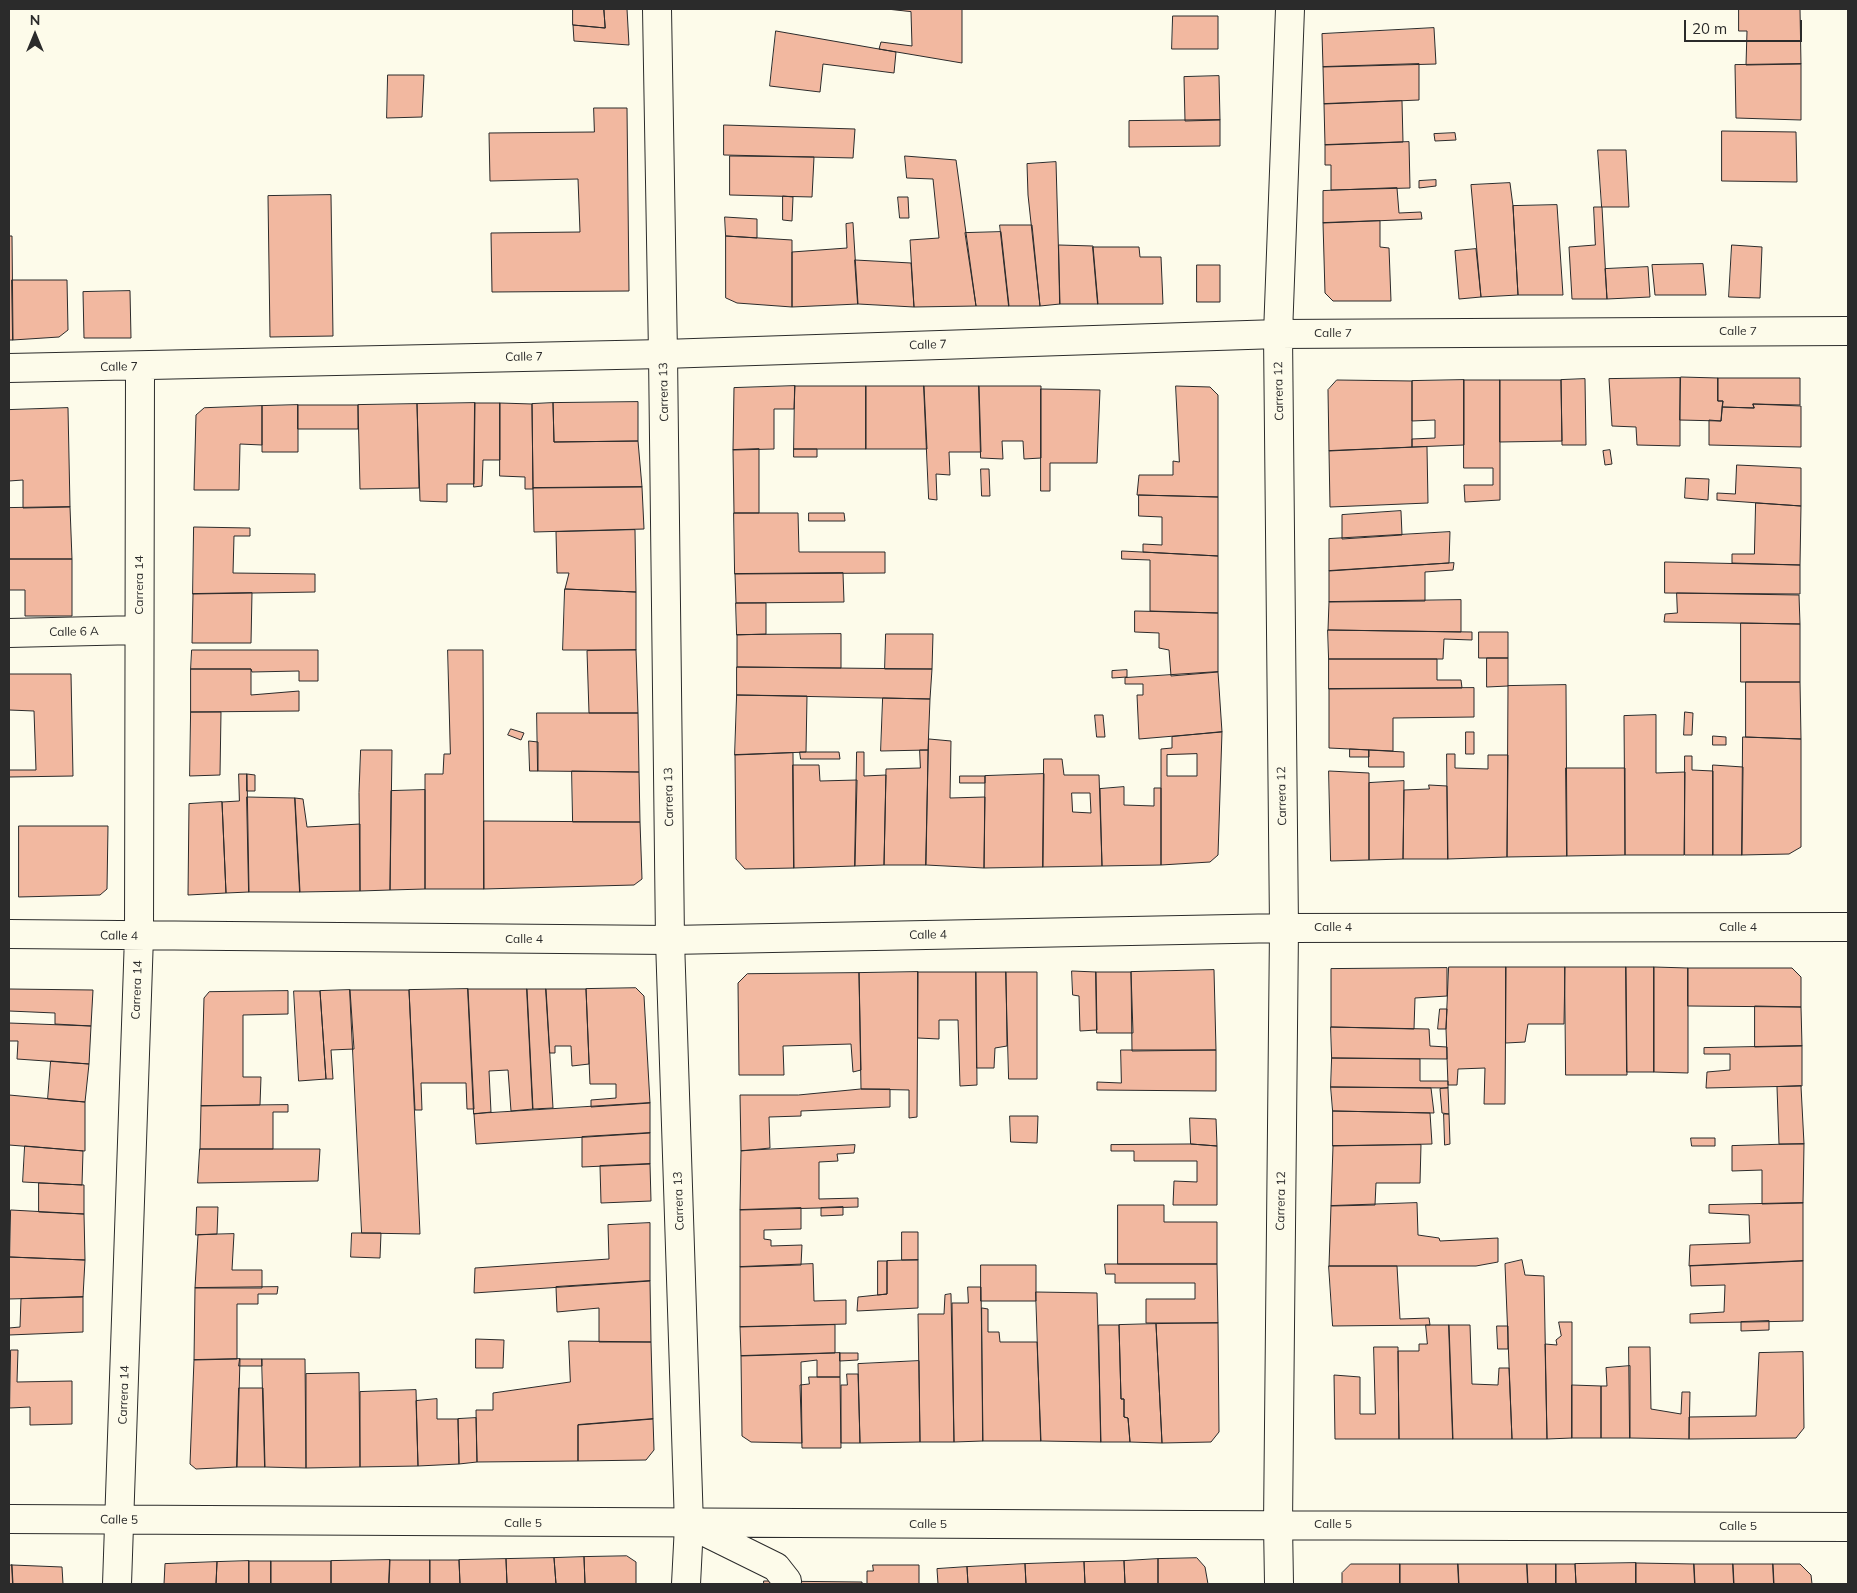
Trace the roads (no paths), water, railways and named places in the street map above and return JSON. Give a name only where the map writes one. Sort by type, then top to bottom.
[{"type":"street","name":"Carrera 13","points":[[657,9],[670,940],[689,1525],[686,1584]]},
{"type":"street","name":"Carrera 12","points":[[1279,1584],[1284,928],[1278,334],[1290,9]]},
{"type":"street","name":"Calle 7","points":[[9,368],[663,354],[1278,334],[1848,330]]},
{"type":"street","name":"Carrera 14","points":[[117,1584],[121,1520],[139,936],[140,366]]},
{"type":"street","name":"Calle 6 A","points":[[9,633],[139,630]]},
{"type":"street","name":"Calle 4","points":[[9,934],[670,940],[1284,928],[1848,927]]},
{"type":"street","name":"Calle 5","points":[[9,1519],[689,1525],[1278,1524],[1848,1527]]},
{"type":"street","points":[[689,1525],[776,1567],[787,1581]]}]
